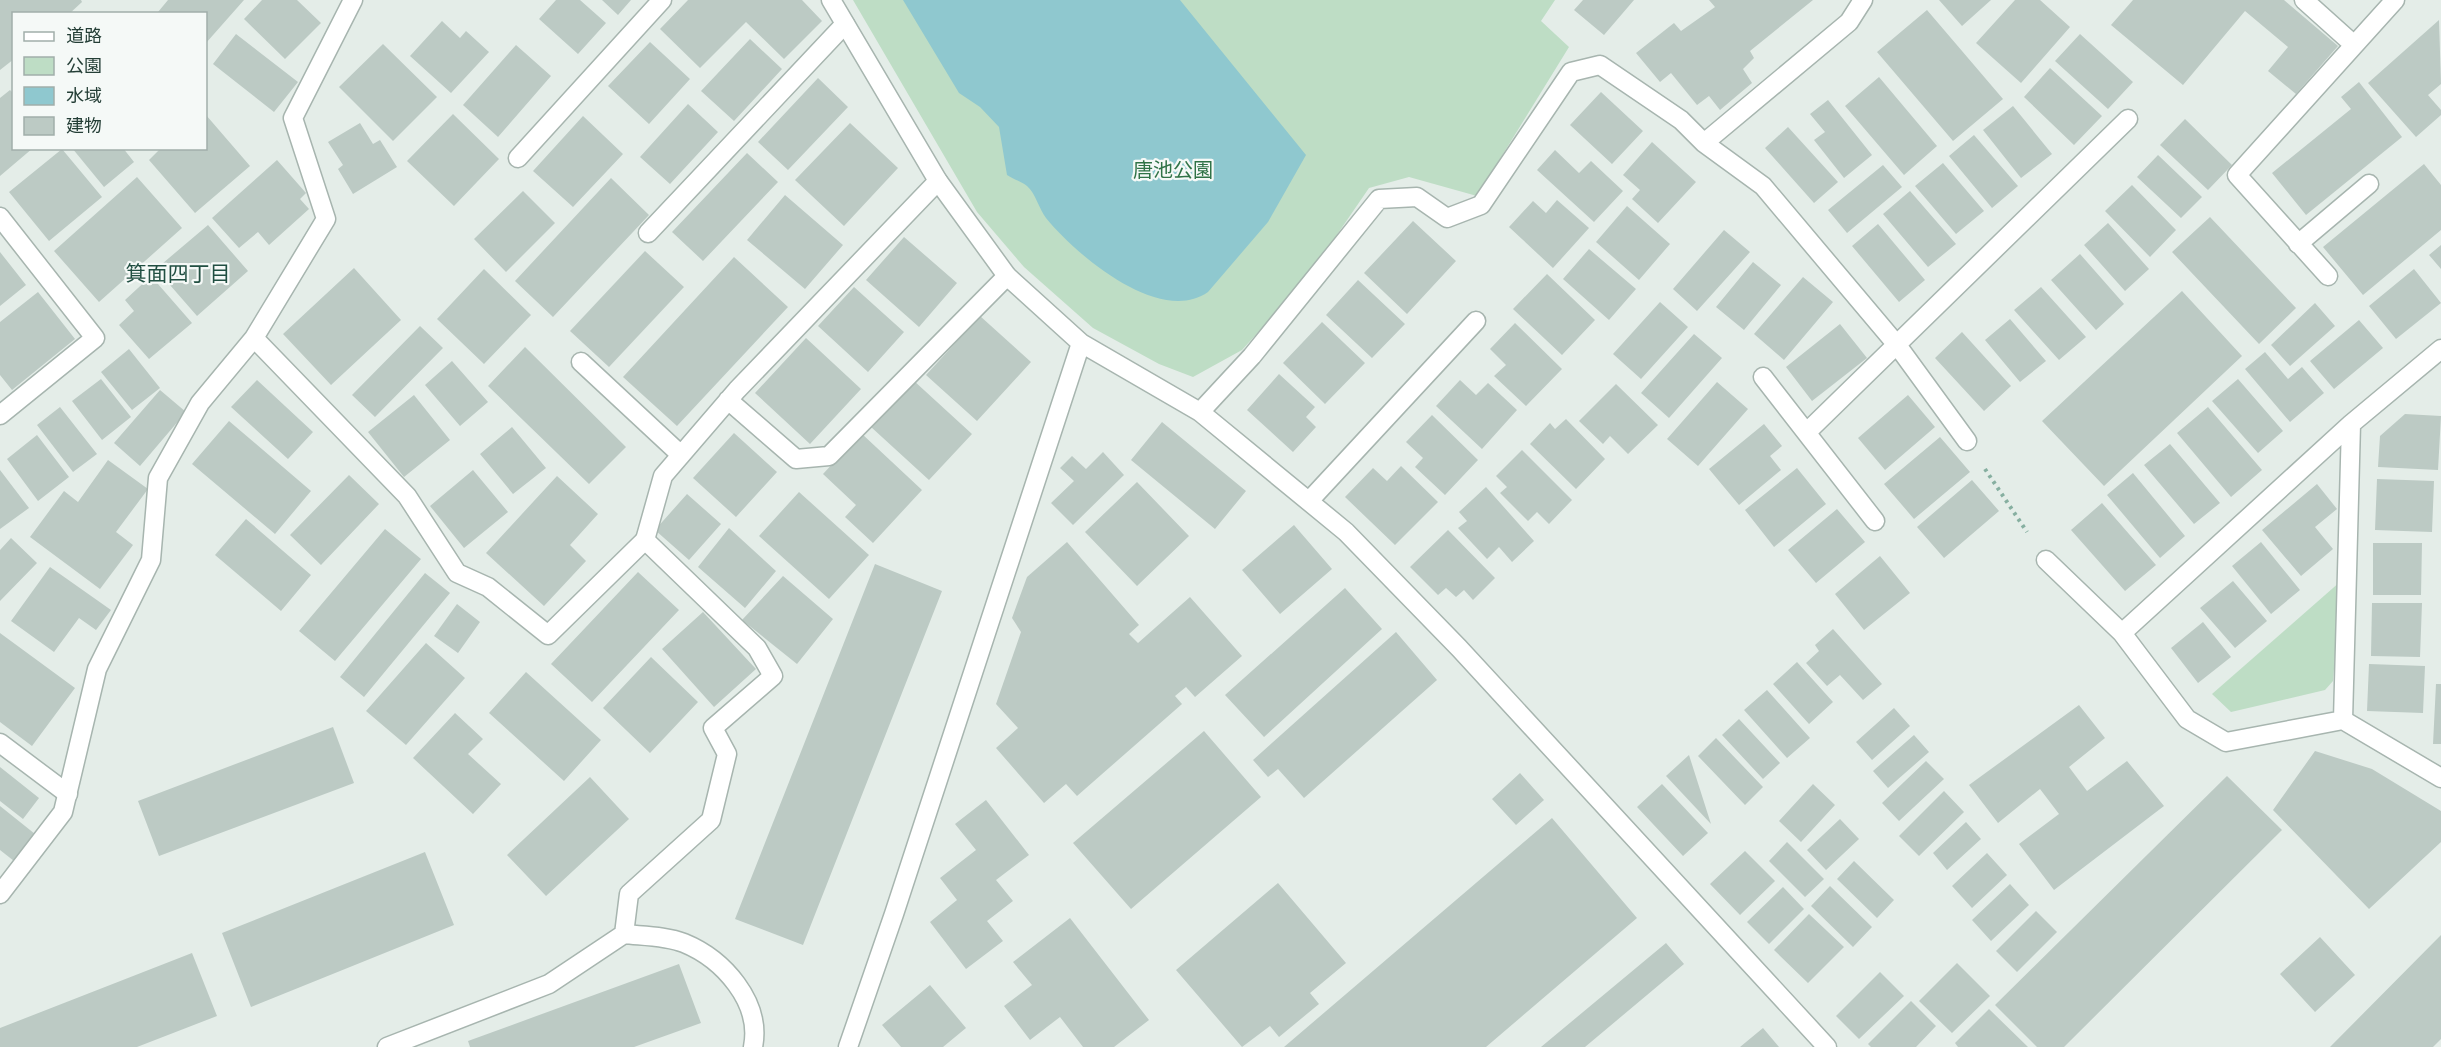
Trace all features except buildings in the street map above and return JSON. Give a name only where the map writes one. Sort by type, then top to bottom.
[{"type":"street","points":[[0,894],[63,812],[97,669],[151,560],[158,478],[200,403],[254,338],[326,219],[293,118],[353,0]]},
{"type":"street","points":[[518,158],[662,0]]},
{"type":"street","points":[[831,0],[938,181],[1007,276],[1081,344],[1200,412],[1346,532],[1450,639],[1827,1047]]},
{"type":"street","points":[[1704,143],[1849,22],[1863,0]]},
{"type":"street","points":[[2304,0],[2353,44]]},
{"type":"street","points":[[2328,276],[2238,175],[2353,44],[2395,0]]},
{"type":"street","points":[[648,233],[845,24]]},
{"type":"street","points":[[1200,412],[1252,356],[1379,199],[1417,197],[1448,218],[1481,205],[1571,72],[1600,65],[1680,120],[1704,143],[1763,186],[1897,345],[1967,441]]},
{"type":"street","points":[[1807,432],[2128,119]]},
{"type":"street","points":[[254,338],[407,496],[457,573],[488,587],[548,635],[645,540],[663,476],[728,400],[938,181]]},
{"type":"street","points":[[2298,243],[2369,184]]},
{"type":"street","points":[[0,217],[96,338],[0,416]]},
{"type":"street","points":[[728,400],[796,459],[829,456],[1007,276]]},
{"type":"street","points":[[1309,501],[1476,321]]},
{"type":"street","points":[[848,1047],[894,914],[1081,344]]},
{"type":"street","points":[[2122,633],[2351,424],[2441,350]]},
{"type":"street","points":[[581,362],[681,455]]},
{"type":"street","points":[[1763,377],[1875,521]]},
{"type":"street","points":[[2343,720],[2351,424]]},
{"type":"street","points":[[624,934],[629,894],[711,820],[727,754],[713,728],[773,676],[757,648],[645,540]]},
{"type":"street","points":[[2046,560],[2122,633],[2187,719],[2226,742],[2343,720],[2441,778]]},
{"type":"street","points":[[0,743],[68,794]]},
{"type":"street","points":[[387,1047],[549,984],[624,934],[684,943],[730,973],[753,1014],[753,1047]]},
{"type":"path","points":[[1967,441],[2046,560]]},
{"type":"green space","name":"唐池公園","points":[[853,0],[1555,0],[1541,21],[1569,47],[1477,196],[1409,177],[1369,188],[1308,277],[1242,350],[1193,377],[1159,364],[1093,328],[1024,267],[977,212]]},
{"type":"green space","points":[[2341,581],[2333,681],[2325,690],[2231,712],[2212,694]]},
{"type":"water","points":[[903,0],[1180,0],[1306,155],[1268,222],[1208,292],[1188,300],[1167,300],[1144,293],[1120,282],[1077,250],[1046,218],[1030,189],[1007,175],[999,127],[980,107],[959,93]]},
{"type":"district","name":"箕面四丁目","points":[[178,274]]}]
